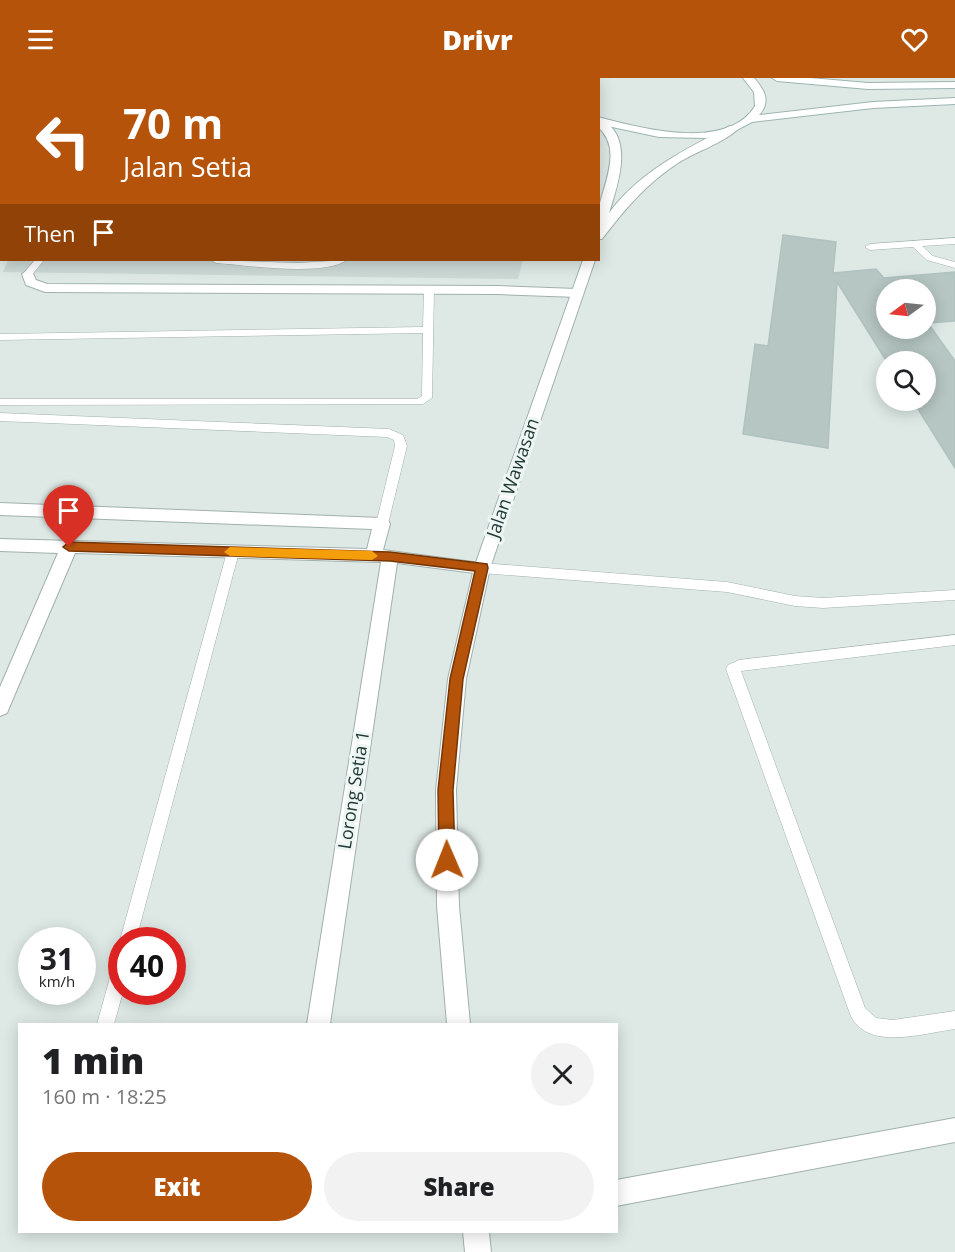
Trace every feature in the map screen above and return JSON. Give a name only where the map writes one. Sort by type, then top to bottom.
[{"type":"street","points":[[600,233],[624,201],[650,179],[700,146],[750,119],[760,108],[762,97],[757,86],[748,78]]},
{"type":"street","points":[[777,78],[868,86],[955,86]]},
{"type":"street","points":[[750,119],[873,105],[955,101]]},
{"type":"street","points":[[600,122],[651,135],[682,137],[712,134],[734,128]]},
{"type":"street","points":[[600,123],[613,136],[616,150],[614,170],[600,222]]},
{"type":"street","name":"Jalan Wawasan","points":[[458,1023],[447,906],[446,790],[457,679],[482,568],[589,261]]},
{"type":"street","points":[[27,274],[30,282],[45,288],[577,293]]},
{"type":"street","points":[[0,509],[382,524]]},
{"type":"street","name":"Lorong Setia 1","points":[[319,1023],[382,556],[382,524]]},
{"type":"street","points":[[0,545],[382,556],[482,568]]},
{"type":"street","points":[[0,708],[69,547]]},
{"type":"street","points":[[618,1193],[955,1130]]},
{"type":"street","points":[[476,1233],[478,1252]]},
{"type":"lane","points":[[870,247],[955,241]]},
{"type":"lane","points":[[915,244],[930,258],[950,266],[955,265]]},
{"type":"lane","points":[[27,274],[38,261]]},
{"type":"lane","points":[[233,261],[314,264],[335,261]]},
{"type":"lane","points":[[0,402],[419,402],[427,398],[429,290]]},
{"type":"lane","points":[[0,336],[428,330]]},
{"type":"lane","points":[[0,417],[389,433],[399,438],[401,446],[382,524]]},
{"type":"lane","points":[[132,927],[233,552]]},
{"type":"lane","points":[[482,568],[727,588],[804,602],[823,603],[955,595]]},
{"type":"lane","points":[[955,640],[739,665],[733,669],[733,673],[859,1014],[872,1026],[893,1029],[955,1020]]},
{"type":"lane","points":[[105,1023],[110,1005]]},
{"type":"shaded area","points":[[8,261],[523,261],[518,279],[3,272]]},
{"type":"building","points":[[783,235],[836,242],[833,273],[876,269],[884,278],[955,272],[955,321],[936,322],[936,279],[876,279],[876,339],[936,339],[936,334],[955,361],[955,468],[919,411],[936,411],[936,351],[880,351],[837,282],[828,448],[743,434],[755,344],[768,346]]},
{"type":"slow traffic","points":[[230,552],[372,556]]},
{"type":"route","points":[[69,547],[390,556],[482,568],[457,679],[446,790],[447,860]]}]
